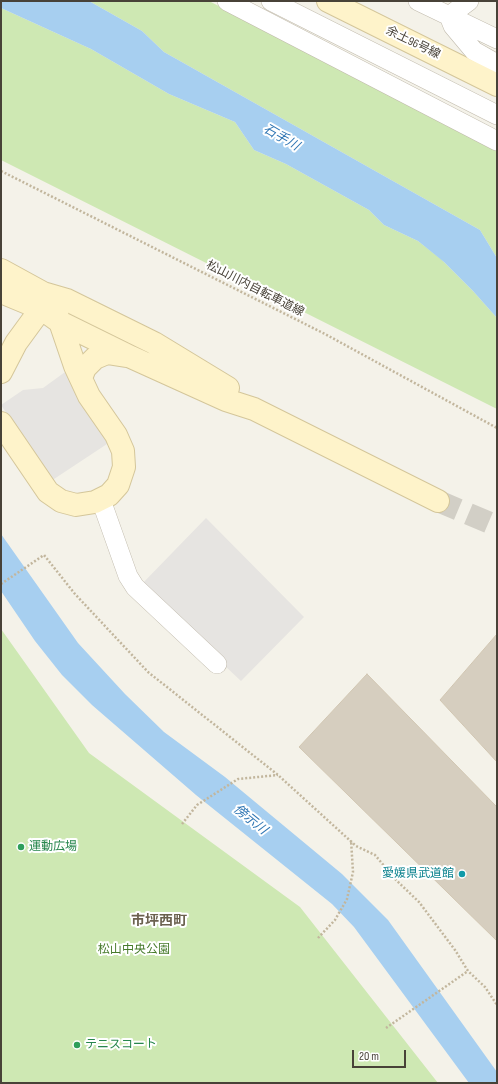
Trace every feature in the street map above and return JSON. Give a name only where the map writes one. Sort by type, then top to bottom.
[{"type":"street","points":[[227,1],[497,141]]},
{"type":"street","points":[[272,1],[497,115]]},
{"type":"street","name":"余土96号線","points":[[328,1],[497,85]]},
{"type":"street","points":[[418,1],[497,39]]},
{"type":"street","points":[[449,16],[469,1]]},
{"type":"street","points":[[449,16],[453,26],[474,51],[497,64]]},
{"type":"street","points":[[1,270],[131,358],[226,400],[254,409],[438,501]]},
{"type":"street","points":[[2,293],[53,306],[154,343],[228,388],[254,409]]},
{"type":"street","points":[[2,293],[9,298],[15,306],[18,316],[16,343]]},
{"type":"street","points":[[1,372],[16,343],[35,316],[53,306]]},
{"type":"street","points":[[1,423],[48,492],[61,501],[76,505],[95,502],[109,495],[118,485],[124,467],[123,451],[116,435],[89,396],[53,306]]},
{"type":"street","points":[[81,378],[85,368],[95,358],[107,353],[131,358]]},
{"type":"street","points":[[101,500],[128,576],[135,587],[217,664]]},
{"type":"path","name":"松山川内自転車道線","points":[[1,171],[325,334],[497,428]]},
{"type":"path","points":[[1,584],[44,555],[75,594],[148,672],[278,776],[356,846],[374,855],[396,880],[419,902],[455,950],[468,971],[485,987],[497,1005]]},
{"type":"path","points":[[182,824],[197,805],[238,779],[278,776]]},
{"type":"path","points":[[318,938],[335,920],[347,899],[353,872],[351,840]]},
{"type":"path","points":[[386,1028],[468,971]]},
{"type":"green space","points":[[89,1],[209,1],[497,150],[497,258],[480,230],[164,52],[142,31]]},
{"type":"green space","points":[[1,8],[91,49],[169,94],[235,122],[254,150],[286,164],[369,210],[384,225],[418,241],[441,259],[497,318],[497,409],[1,160]]},
{"type":"green space","name":"松山中央公園","points":[[1,629],[89,753],[300,907],[438,1083],[1,1083]]},
{"type":"shaded area","points":[[72,367],[110,442],[51,481],[1,405],[23,390],[43,388]]},
{"type":"shaded area","points":[[206,518],[304,617],[241,681],[140,586]]},
{"type":"water","name":"石手川","points":[[1,1],[89,1],[142,31],[164,52],[480,230],[497,258],[497,318],[444,262],[418,241],[384,225],[369,210],[286,164],[254,150],[235,122],[169,94],[91,49],[1,8]]},
{"type":"water","name":"傍示川","points":[[1,534],[78,643],[125,694],[164,732],[225,777],[342,874],[388,920],[497,1072],[497,1083],[469,1083],[354,927],[332,904],[196,795],[92,705],[62,675],[35,641],[1,591]]},
{"type":"building","points":[[497,634],[497,762],[440,700]]},
{"type":"building","name":"愛媛県武道館","points":[[367,674],[496,806],[497,805],[497,941],[299,747]]},
{"type":"tunnel","points":[[438,501],[497,526]]},
{"type":"place","name":"運動広場","points":[[21,847]]},
{"type":"place","name":"愛媛県武道館","points":[[462,874]]},
{"type":"place","name":"テニスコート","points":[[77,1045]]},
{"type":"district","name":"市坪西町","points":[[159,921]]}]
